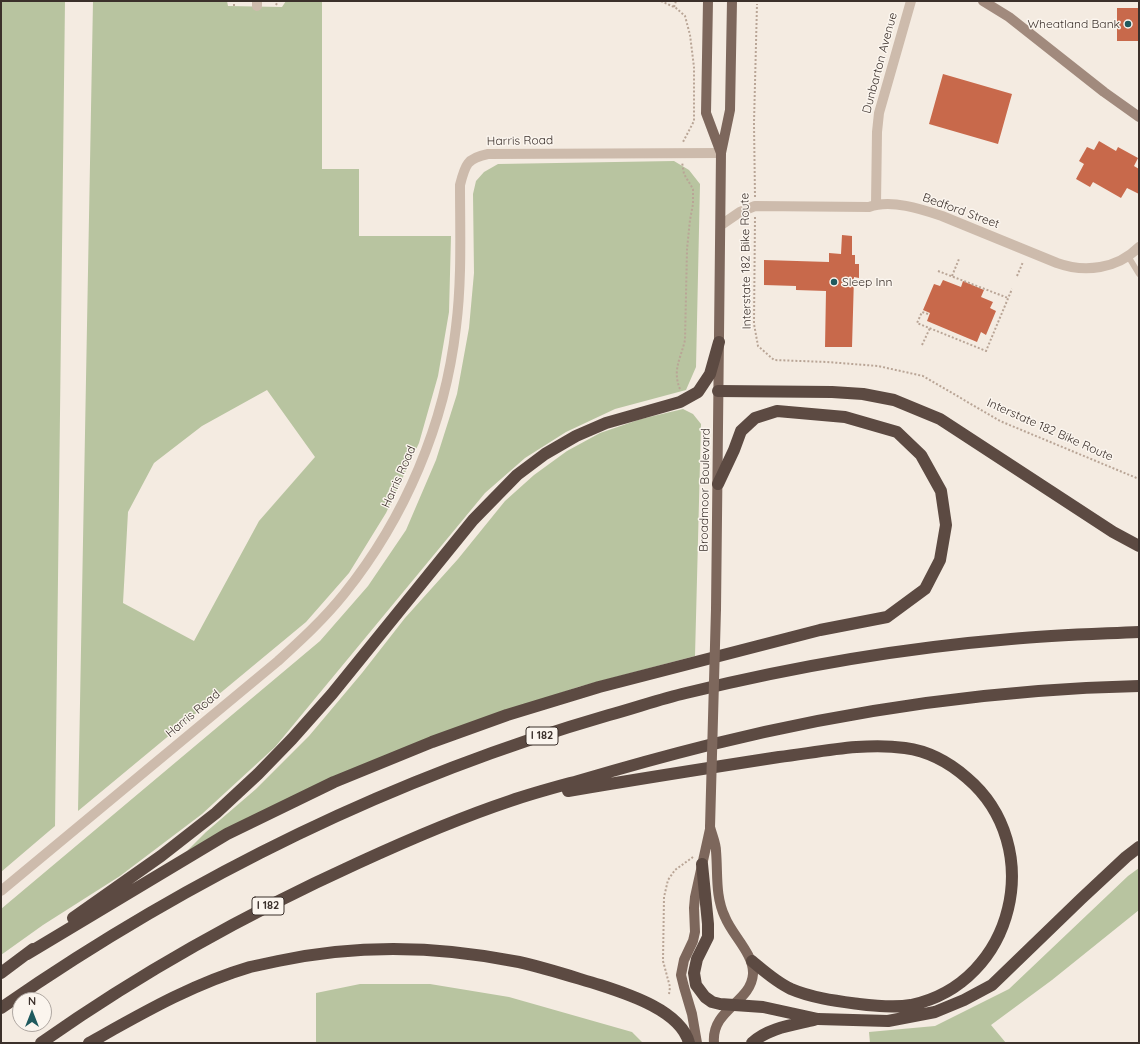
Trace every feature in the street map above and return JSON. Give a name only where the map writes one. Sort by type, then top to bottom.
[{"type":"highway","points":[[1,973],[90,906],[161,856],[216,812],[258,774],[332,694],[473,520],[517,475],[545,454],[576,436],[606,423],[680,402],[698,392],[710,374],[719,342]]},
{"type":"highway","points":[[718,391],[832,392],[863,394],[894,400],[940,419],[1113,532],[1139,546]]},
{"type":"highway","points":[[27,954],[227,834],[334,782],[440,739],[507,715],[598,687],[820,630],[887,617],[925,589],[940,560],[946,525],[941,491],[921,455],[897,432],[846,417],[777,411],[755,418],[741,431],[718,484]]},
{"type":"highway","name":"I 182","points":[[1,1008],[79,955],[154,910],[269,848],[388,793],[538,737],[684,693],[815,666],[887,654],[995,641],[1075,634],[1139,632]]},
{"type":"highway","name":"I 182","points":[[41,1043],[159,967],[273,904],[390,848],[511,800],[672,754],[763,732],[856,713],[984,696],[1056,690],[1139,686]]},
{"type":"highway","points":[[511,800],[720,766],[811,753],[880,746],[907,748],[927,754],[947,763],[973,783],[992,806],[1000,820],[1009,845],[1012,861],[1012,894],[1008,912],[1001,931],[990,950],[978,966],[963,981],[929,1000],[910,1005],[889,1007],[868,1005],[811,995],[791,988],[773,978],[752,961]]},
{"type":"highway","points":[[702,864],[708,937],[695,966],[695,979],[700,991],[705,997],[712,1002],[720,1004],[764,1007],[818,1019],[888,1021],[935,1012],[964,1000],[992,985],[1081,899],[1126,857],[1139,847]]},
{"type":"highway","points":[[89,1043],[163,1002],[209,982],[250,967],[306,955],[361,949],[456,952],[520,962],[574,977],[629,994],[668,1015],[681,1027],[689,1043]]},
{"type":"highway","points":[[752,1043],[764,1034],[818,1019]]},
{"type":"main road","name":"Broadmoor Boulevard","points":[[708,1],[706,113],[721,153]]},
{"type":"main road","name":"Broadmoor Boulevard","points":[[697,1043],[692,1014],[681,975],[684,960],[693,941],[694,908],[710,827],[716,609],[721,153],[730,110],[732,1]]},
{"type":"main road","points":[[983,1],[1009,17],[1104,92],[1139,117]]},
{"type":"main road","name":"Broadmoor Boulevard","points":[[710,827],[716,850],[717,882],[724,917],[734,935],[752,961]]},
{"type":"main road","points":[[714,1043],[717,1025],[724,1014],[741,998],[750,986],[753,974],[752,961]]},
{"type":"street","name":"Dunbarton Avenue","points":[[876,204],[877,132],[879,113],[911,1]]},
{"type":"street","name":"Harris Road","points":[[1,891],[299,642],[344,594],[382,541],[397,515],[426,452],[447,386],[453,355],[459,296],[460,185],[463,171],[468,162],[475,157],[488,154],[721,153]]},
{"type":"street","name":"Bedford Street","points":[[721,225],[740,212],[755,206],[869,207],[876,204],[897,205],[928,211],[1067,266],[1080,269],[1104,267],[1128,256],[1139,247]]},
{"type":"lane","points":[[1128,256],[1139,274]]},
{"type":"path","points":[[234,1],[234,6]]},
{"type":"path","points":[[276,5],[278,1]]},
{"type":"path","points":[[661,1],[674,7],[685,16],[690,34],[694,67],[694,120],[682,143],[682,164],[684,174],[693,189],[693,204],[687,249],[685,340],[683,350],[678,361],[676,374],[681,392]]},
{"type":"path","points":[[674,7],[676,1]]},
{"type":"path","name":"Interstate 182 Bike Route","points":[[757,4],[754,123],[754,324],[758,346],[774,360],[878,366],[923,376],[1000,421],[1139,479]]},
{"type":"path","points":[[952,276],[959,259]]},
{"type":"path","points":[[1017,276],[1023,262]]},
{"type":"path","points":[[938,271],[1008,298]]},
{"type":"path","points":[[928,314],[922,312],[917,323],[986,351],[1012,289]]},
{"type":"path","points":[[922,345],[930,328]]},
{"type":"path","points":[[668,994],[670,987],[663,961],[664,897],[668,880],[675,870],[694,857],[695,851]]},
{"type":"green space","points":[[1,1],[65,1],[55,826],[1,872]]},
{"type":"green space","points":[[93,1],[227,1],[228,6],[282,7],[286,1],[322,1],[322,169],[359,169],[359,236],[451,236],[449,312],[438,376],[419,443],[386,513],[349,573],[306,622],[78,811]],"holes":[[[267,390],[315,457],[259,521],[194,641],[123,603],[128,512],[154,463],[202,426]]]},
{"type":"green space","points":[[674,161],[689,170],[700,184],[696,367],[686,390],[615,409],[566,432],[525,458],[485,493],[275,747],[202,814],[120,876],[43,925],[1,955],[1,909],[320,641],[368,586],[406,530],[436,460],[457,394],[469,328],[474,273],[473,194],[476,181],[484,172],[498,164]]},
{"type":"green space","points":[[683,409],[693,414],[701,424],[695,656],[578,687],[453,730],[256,816],[187,851],[206,832],[256,789],[309,736],[362,673],[405,618],[458,559],[505,501],[534,475],[567,451],[600,433],[641,419]]},
{"type":"green space","points":[[1139,868],[1139,910],[1052,980],[991,1025],[1006,1043],[870,1043],[869,1032],[935,1026],[1009,989],[1128,876]]},
{"type":"green space","points":[[360,984],[430,984],[509,997],[632,1032],[643,1043],[316,1043],[316,993]]},
{"type":"building","name":"Wheatland Bank","points":[[1117,8],[1139,8],[1139,41],[1117,41]]},
{"type":"building","points":[[943,74],[1012,94],[998,144],[929,124]]},
{"type":"building","points":[[1099,141],[1116,151],[1118,147],[1138,158],[1134,166],[1139,169],[1139,194],[1127,188],[1121,198],[1093,182],[1090,187],[1076,179],[1084,164],[1079,161],[1087,147],[1094,150]]},
{"type":"building","points":[[842,235],[852,236],[852,255],[855,255],[855,264],[859,264],[859,278],[854,277],[852,347],[825,347],[826,291],[796,290],[796,286],[764,285],[764,260],[829,262],[829,253],[841,254]]},
{"type":"building","points":[[943,280],[961,287],[963,281],[984,290],[981,297],[993,302],[990,308],[996,311],[986,335],[981,332],[977,342],[927,321],[930,313],[923,310],[934,284],[940,286]]},
{"type":"place","name":"Wheatland Bank","points":[[1128,24]]},
{"type":"place","name":"Sleep Inn","points":[[834,282]]}]
